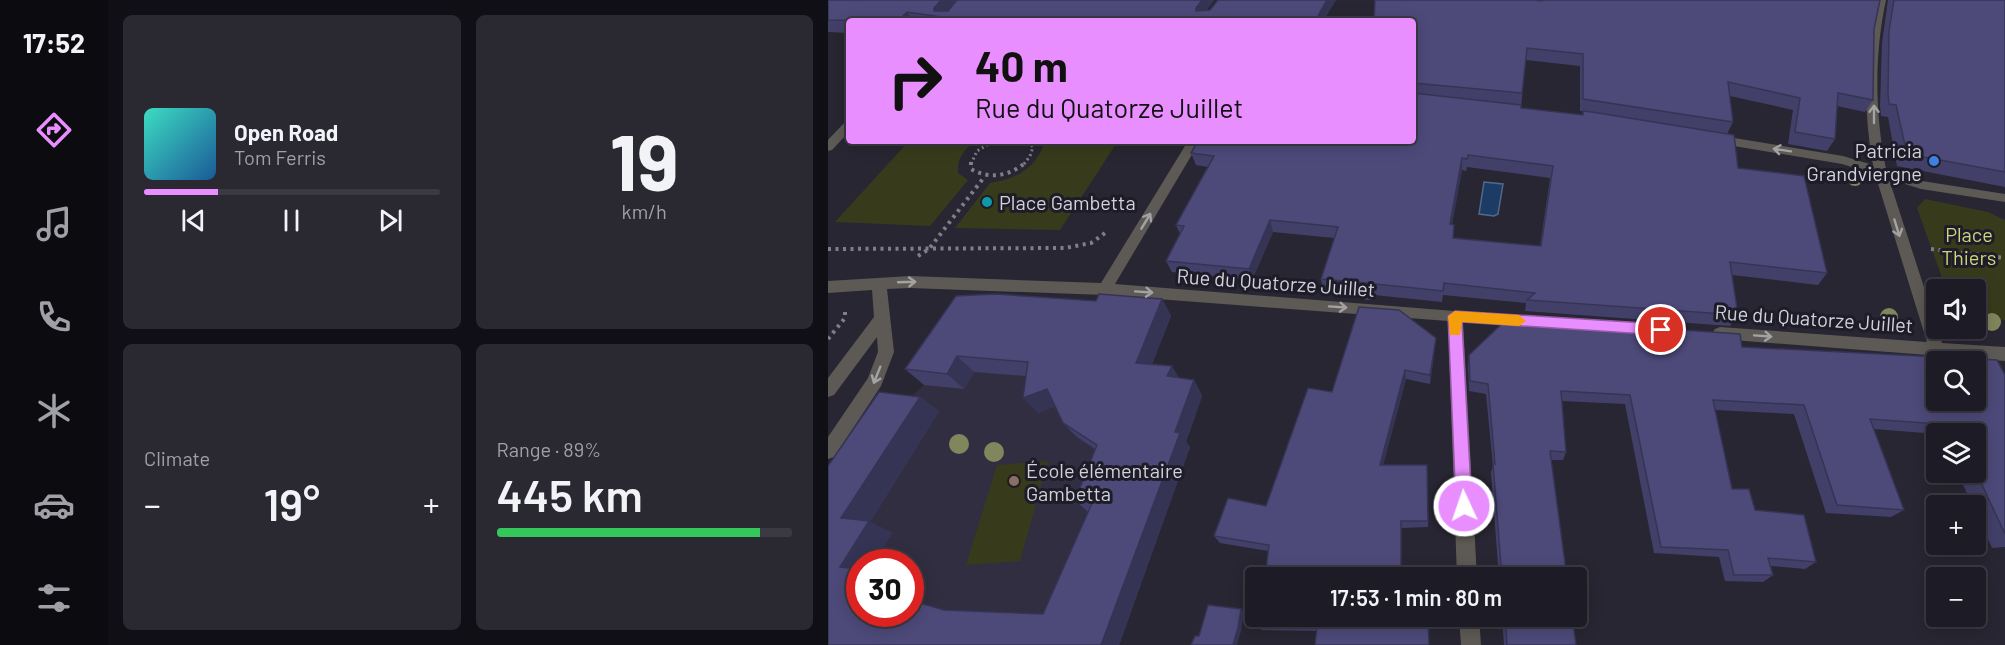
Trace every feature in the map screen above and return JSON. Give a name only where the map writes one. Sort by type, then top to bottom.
[{"type":"street","points":[[1881,0],[1874,40],[1874,143],[1880,172],[1936,347],[2005,354]]},
{"type":"street","points":[[828,147],[846,129]]},
{"type":"street","points":[[1704,137],[1843,160],[1921,185],[2005,198]]},
{"type":"street","points":[[1105,290],[1192,144]]},
{"type":"street","name":"Rue du Quatorze Juillet","points":[[828,287],[910,282],[1105,290],[1537,322]]},
{"type":"street","points":[[828,451],[875,381],[886,352],[879,284]]},
{"type":"street","points":[[1455,316],[1466,567]]},
{"type":"street","points":[[828,390],[882,318]]},
{"type":"street","name":"Rue du Quatorze Juillet","points":[[1701,332],[1936,347]]},
{"type":"street","points":[[1470,627],[1471,645]]},
{"type":"path","points":[[988,144],[977,150],[970,163],[971,169],[985,176],[1005,174],[1023,165],[1032,153],[1033,147],[1030,144]]},
{"type":"path","points":[[879,284],[929,249],[985,176]]},
{"type":"path","points":[[828,249],[1083,246],[1100,238],[1113,227]]},
{"type":"path","points":[[1924,248],[2005,258]]},
{"type":"path","points":[[828,339],[844,318],[846,304]]},
{"type":"shaded area","name":"École élémentaire Gambetta","points":[[971,313],[1166,327],[1146,378],[1177,391],[1202,396],[1190,430],[1161,425],[1190,447],[1119,645],[828,645],[846,585],[846,627],[924,627],[924,549],[857,549],[899,407],[924,385]]},
{"type":"green space","points":[[906,144],[973,144],[965,151],[959,163],[958,173],[968,180],[930,226],[835,222]]},
{"type":"green space","points":[[1042,144],[1116,144],[1060,230],[955,228],[990,183],[1008,179],[1022,172],[1034,161],[1043,146]]},
{"type":"green space","name":"Place Thiers","points":[[1925,199],[1988,212],[2005,220],[2005,320],[1986,318],[1986,279],[1942,279],[1917,208]]},
{"type":"green space","points":[[1048,461],[1020,561],[966,565],[997,465]]},
{"type":"water","points":[[1484,182],[1503,184],[1498,214],[1494,216],[1479,214]]},
{"type":"building","points":[[828,0],[941,0],[934,11],[948,11],[957,0],[1202,0],[1196,11],[1210,10],[1218,0],[1327,0],[1317,18],[949,18],[907,12],[901,18],[828,20]]},
{"type":"building","points":[[1375,0],[1880,0],[1874,29],[1873,100],[1838,93],[1835,139],[1795,132],[1800,98],[1728,82],[1733,122],[1583,99],[1583,54],[1527,48],[1522,93],[1416,83],[1416,18],[1374,18]]},
{"type":"building","points":[[1894,0],[2005,0],[2005,172],[1907,154],[1896,105],[1889,104],[1888,94],[1889,31]]},
{"type":"building","points":[[1416,93],[1521,105],[1521,108],[1583,115],[1583,111],[1592,112],[1734,135],[1738,168],[1804,176],[1827,273],[1730,262],[1738,315],[1527,300],[1535,293],[1444,283],[1443,291],[1321,279],[1338,227],[1270,220],[1249,269],[1166,261],[1184,226],[1176,225],[1214,156],[1191,153],[1196,144],[1416,144]],"holes":[[[1468,155],[1553,166],[1541,246],[1453,238],[1454,225],[1450,224],[1462,158],[1467,159]]]},
{"type":"building","points":[[1366,283],[1374,289],[1364,288]]},
{"type":"building","points":[[995,294],[1096,301],[1099,294],[1162,299],[1136,363],[1172,366],[1167,376],[1194,380],[1175,432],[1180,433],[1101,645],[828,645],[828,466],[879,392],[920,397],[841,518],[869,521],[851,549],[846,549],[846,557],[840,567],[846,568],[846,627],[924,627],[924,604],[944,610],[1043,614],[1093,501],[1075,500],[1097,445],[1063,423],[1047,389],[1023,398],[1028,362],[957,356],[947,374],[905,369],[956,296]]},
{"type":"building","points":[[1359,307],[1399,310],[1436,338],[1430,375],[1405,370],[1380,465],[1427,465],[1428,521],[1401,521],[1401,567],[1266,567],[1269,545],[1214,536],[1228,498],[1266,506],[1308,388],[1332,392]]},
{"type":"building","points":[[1508,318],[1740,334],[1742,347],[1926,356],[1926,411],[1986,411],[1986,359],[1997,360],[2005,375],[2005,534],[1981,483],[1986,483],[1986,423],[1926,423],[1870,419],[1904,510],[1837,505],[1804,405],[1713,400],[1732,489],[1749,489],[1755,510],[1804,515],[1816,562],[1768,558],[1773,575],[1734,575],[1728,550],[1661,547],[1630,395],[1561,391],[1566,452],[1550,451],[1566,567],[1501,567],[1488,384],[1470,381],[1469,355]]},
{"type":"building","points":[[1208,605],[1241,609],[1233,645],[1191,645],[1195,636],[1199,636]]},
{"type":"building","points":[[1317,627],[1428,627],[1429,645],[1315,645]]},
{"type":"building","points":[[1506,627],[1574,627],[1576,645],[1507,645]]},
{"type":"slow traffic","points":[[1455,331],[1455,316],[1519,321]]},
{"type":"place","name":"Patricia Grandviergne","points":[[1934,161]]},
{"type":"place","name":"Place Gambetta","points":[[987,202]]},
{"type":"place","name":"École élémentaire Gambetta","points":[[1014,481]]},
{"type":"route","points":[[1464,506],[1455,316],[1661,330]]}]
